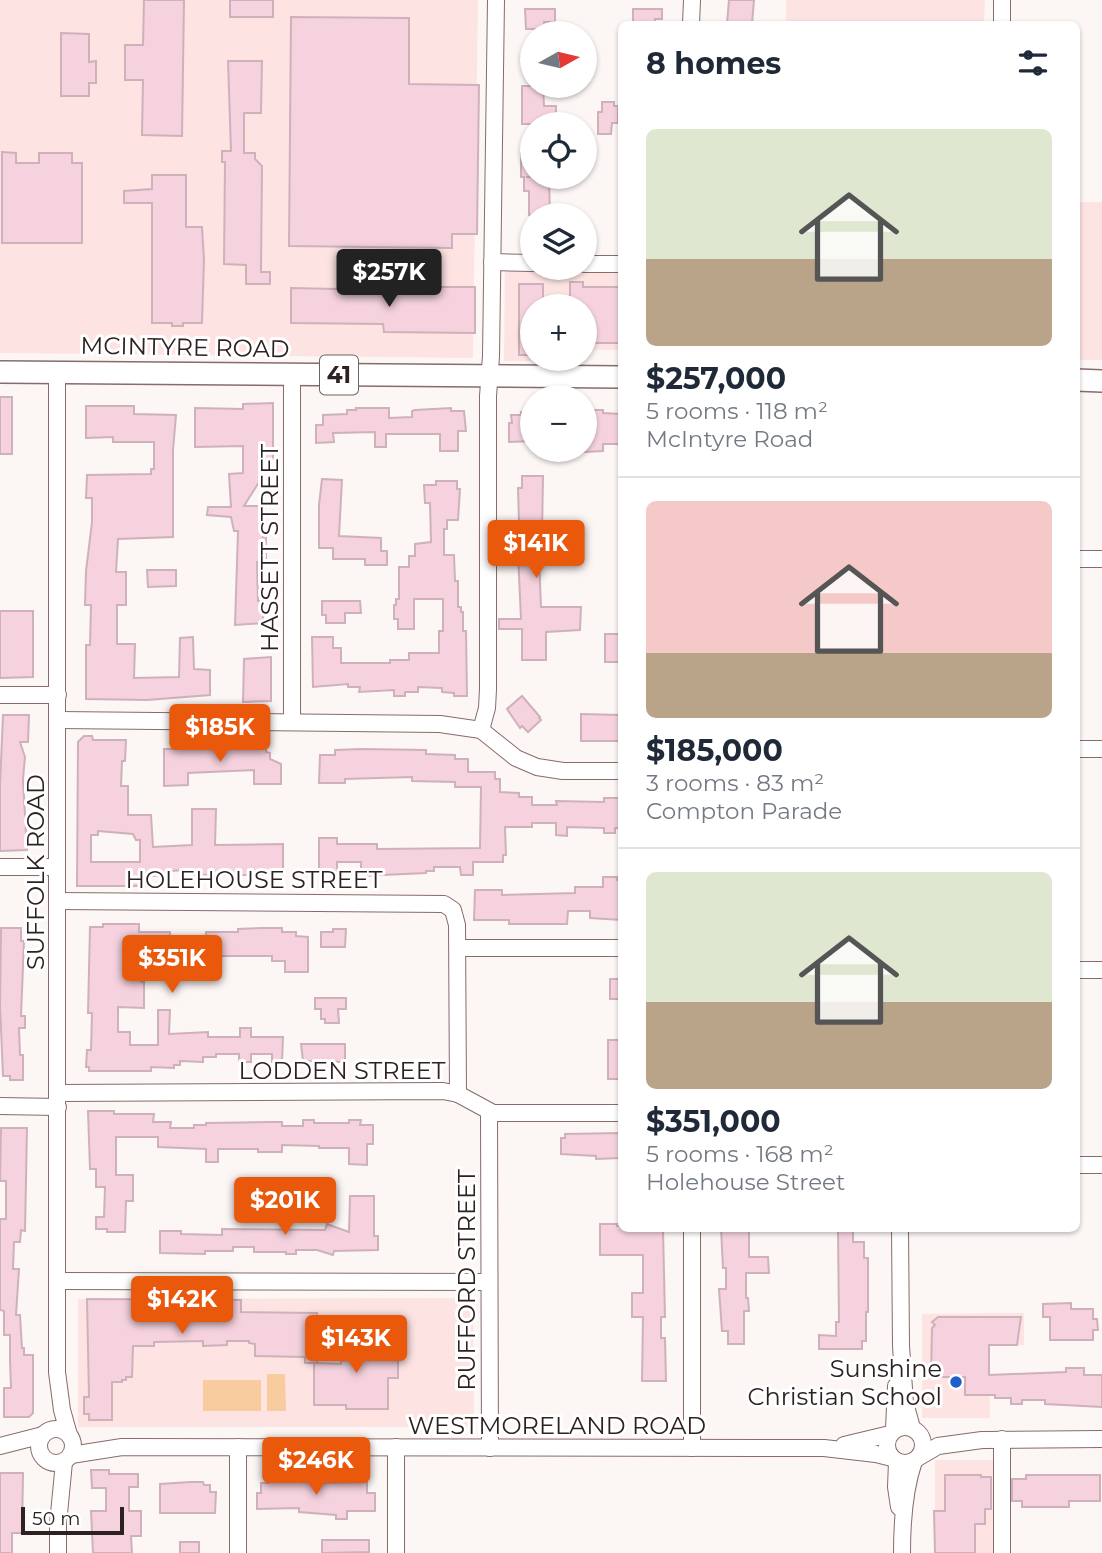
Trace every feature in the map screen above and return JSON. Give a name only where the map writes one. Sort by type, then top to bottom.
[{"type":"main road","name":"MCINTYRE ROAD","points":[[0,372],[618,377]]},
{"type":"main road","points":[[1080,380],[1102,381]]},
{"type":"street","points":[[481,730],[487,708],[488,689],[488,396],[496,0]]},
{"type":"street","points":[[691,21],[692,0]]},
{"type":"street","points":[[1002,0],[1002,21]]},
{"type":"street","points":[[492,262],[520,263]]},
{"type":"street","points":[[597,264],[618,264]]},
{"type":"street","name":"SUFFOLK ROAD","points":[[57,373],[57,1372],[69,1448],[58,1524],[58,1553]]},
{"type":"street","name":"HASSETT STREET","points":[[292,375],[292,721]]},
{"type":"street","points":[[1080,559],[1102,559]]},
{"type":"street","points":[[0,695],[58,695]]},
{"type":"street","points":[[58,720],[425,723],[475,727],[516,758],[537,767],[563,771],[618,771]]},
{"type":"street","points":[[1080,749],[1102,749]]},
{"type":"street","points":[[0,867],[57,867]]},
{"type":"street","name":"HOLEHOUSE STREET","points":[[57,901],[439,902],[449,907],[456,920],[458,948]]},
{"type":"street","points":[[458,1094],[458,948],[618,948]]},
{"type":"street","points":[[1080,970],[1102,970]]},
{"type":"street","name":"LODDEN STREET","points":[[0,1106],[58,1100],[443,1091],[458,1094],[489,1112],[618,1113]]},
{"type":"street","name":"RUFFORD STREET","points":[[489,1112],[490,1448]]},
{"type":"street","points":[[1080,1165],[1102,1165]]},
{"type":"street","points":[[692,1232],[692,1448]]},
{"type":"street","points":[[900,1232],[901,1346],[905,1403],[923,1441],[907,1484],[902,1523],[902,1553]]},
{"type":"street","points":[[58,1281],[489,1282]]},
{"type":"street","points":[[901,1346],[892,1432],[886,1444],[894,1460],[902,1523]]},
{"type":"street","name":"SUFFOLK ROAD","points":[[46,1433],[57,1372]]},
{"type":"street","points":[[892,1432],[900,1427],[982,1440]]},
{"type":"street","points":[[59,1429],[69,1448],[58,1463],[0,1447],[59,1429]]},
{"type":"street","name":"WESTMORELAND ROAD","points":[[824,1448],[892,1432]]},
{"type":"street","points":[[45,1458],[39,1446],[46,1433]]},
{"type":"street","points":[[1002,1439],[1002,1553]]},
{"type":"street","points":[[894,1460],[908,1463],[938,1446],[982,1440],[1102,1439]]},
{"type":"street","points":[[238,1553],[239,1447]]},
{"type":"street","points":[[396,1447],[396,1553]]},
{"type":"street","name":"WESTMORELAND ROAD","points":[[69,1448],[824,1448],[876,1454],[894,1460]]},
{"type":"street","name":"SUFFOLK ROAD","points":[[45,1458],[58,1524]]},
{"type":"shaded area","points":[[0,0],[478,0],[473,358],[0,353]]},
{"type":"shaded area","points":[[786,0],[985,0],[984,21],[786,21]]},
{"type":"shaded area","points":[[1080,202],[1102,202],[1102,360],[1080,360]]},
{"type":"shaded area","points":[[505,265],[520,267],[520,280],[597,280],[597,267],[618,267],[618,350],[597,350],[597,294],[520,294],[520,361],[504,361]]},
{"type":"shaded area","points":[[473,1298],[474,1427],[78,1427],[78,1299]]},
{"type":"shaded area","name":"Sunshine Christian School","points":[[1024,1313],[1024,1345],[989,1345],[990,1418],[922,1418],[922,1314]]},
{"type":"shaded area","points":[[267,1374],[285,1374],[286,1411],[267,1411]]},
{"type":"shaded area","points":[[203,1380],[261,1380],[261,1411],[203,1411]]},
{"type":"shaded area","points":[[935,1460],[1007,1460],[1008,1553],[935,1553]]},
{"type":"building","points":[[144,0],[184,0],[182,136],[142,135],[143,80],[125,80],[125,45],[143,45]]},
{"type":"building","points":[[230,0],[273,0],[273,17],[230,17]]},
{"type":"building","points":[[729,0],[754,0],[752,21],[727,21]]},
{"type":"building","points":[[525,9],[555,9],[555,21],[526,21]]},
{"type":"building","points":[[633,9],[662,9],[662,19],[633,21]]},
{"type":"building","points":[[291,17],[409,18],[409,84],[479,85],[477,234],[452,234],[452,248],[289,246]]},
{"type":"building","points":[[61,33],[89,34],[89,62],[96,61],[96,83],[89,83],[89,96],[61,96]]},
{"type":"building","points":[[228,61],[262,61],[261,113],[244,113],[244,153],[255,153],[255,159],[262,166],[261,272],[270,272],[270,284],[246,284],[246,265],[224,264],[225,162],[222,162],[222,151],[231,151]]},
{"type":"building","points":[[522,98],[544,98],[544,106],[556,106],[556,112],[522,112]]},
{"type":"building","points":[[602,102],[614,102],[614,106],[618,106],[618,123],[612,123],[611,134],[598,134],[598,112],[602,112]]},
{"type":"building","points":[[2,152],[16,153],[16,163],[39,163],[39,153],[72,153],[72,163],[82,163],[82,243],[2,243]]},
{"type":"building","points":[[152,175],[186,175],[186,227],[202,227],[202,323],[172,326],[172,323],[152,323],[152,203],[124,203],[124,191],[152,189]]},
{"type":"building","points":[[549,189],[550,203],[529,203],[529,191],[524,191]]},
{"type":"building","points":[[570,282],[583,282],[583,287],[618,287],[618,343],[597,343],[597,294],[570,294]]},
{"type":"building","points":[[519,284],[543,284],[543,294],[520,294],[519,355]]},
{"type":"building","points":[[413,287],[475,287],[475,333],[384,332],[383,324],[291,323],[291,288],[385,290],[385,294],[413,294]]},
{"type":"building","points":[[0,397],[12,397],[12,454],[0,454]]},
{"type":"building","points":[[273,403],[273,460],[244,506],[265,506],[263,537],[266,537],[266,562],[257,562],[258,601],[264,601],[263,623],[235,625],[238,531],[234,531],[231,517],[207,515],[208,507],[231,507],[229,474],[243,473],[243,446],[195,447],[195,408],[243,409],[243,404]]},
{"type":"building","points":[[86,406],[134,406],[134,414],[176,415],[173,450],[173,537],[118,539],[116,572],[126,572],[126,605],[117,605],[117,644],[135,644],[134,678],[179,677],[180,638],[193,637],[194,669],[210,670],[210,695],[147,700],[86,699],[86,645],[90,645],[91,605],[85,605],[86,571],[92,522],[92,498],[86,498],[87,475],[151,474],[151,469],[154,469],[154,442],[113,442],[113,437],[86,438]]},
{"type":"building","points":[[389,408],[389,418],[412,417],[412,411],[415,410],[451,408],[451,411],[464,411],[466,431],[458,431],[458,451],[440,451],[440,434],[386,434],[386,447],[375,447],[375,432],[333,433],[334,442],[316,443],[316,425],[323,425],[323,415],[347,414],[347,410]]},
{"type":"building","points":[[597,410],[618,414],[618,444],[603,444],[603,451],[597,451]]},
{"type":"building","points":[[511,415],[520,415],[520,442],[509,442]]},
{"type":"building","points":[[522,476],[543,476],[542,534],[538,534],[541,607],[581,607],[580,630],[546,632],[546,660],[522,660],[522,629],[499,629],[499,619],[521,619],[518,554],[521,554],[521,522],[518,488],[522,488]]},
{"type":"building","points":[[322,479],[342,480],[339,536],[381,538],[381,551],[387,551],[387,565],[365,565],[365,559],[333,559],[333,548],[319,548]]},
{"type":"building","points":[[436,481],[457,481],[457,489],[460,489],[458,520],[447,520],[447,529],[444,529],[444,555],[454,555],[458,607],[461,607],[463,612],[463,631],[466,631],[467,696],[454,696],[454,693],[442,692],[442,688],[418,687],[418,692],[405,692],[405,696],[394,696],[394,690],[359,692],[360,687],[348,687],[348,684],[313,687],[312,637],[333,637],[333,648],[341,648],[341,663],[390,663],[390,660],[409,660],[409,653],[439,653],[439,631],[443,631],[443,599],[414,599],[414,629],[398,629],[398,619],[394,619],[394,605],[396,599],[399,599],[399,567],[409,567],[409,556],[415,556],[415,544],[431,542],[430,503],[425,503],[424,485],[436,485]]},
{"type":"building","points":[[147,570],[176,570],[176,586],[148,587]]},
{"type":"building","points":[[322,601],[360,601],[361,613],[345,613],[345,623],[326,623],[326,615],[322,615]]},
{"type":"building","points":[[0,611],[33,611],[33,677],[0,678]]},
{"type":"building","points":[[605,634],[618,634],[618,662],[605,662]]},
{"type":"building","points":[[271,657],[271,701],[243,702],[244,659]]},
{"type":"building","points":[[522,696],[541,720],[528,732],[522,726],[520,728],[507,709]]},
{"type":"building","points":[[581,714],[618,715],[618,741],[581,741]]},
{"type":"building","points":[[3,715],[29,715],[28,742],[20,742],[25,757],[23,779],[27,850],[0,851]]},
{"type":"building","points":[[84,736],[92,736],[93,740],[126,740],[121,786],[128,786],[128,815],[151,815],[153,847],[192,845],[192,809],[216,809],[215,845],[283,844],[283,875],[194,875],[195,869],[150,876],[150,886],[77,886],[78,742]],"holes":[[[98,831],[133,834],[136,840],[140,840],[140,862],[91,862],[91,835],[98,835]]]},
{"type":"building","points":[[266,747],[270,759],[281,764],[281,784],[254,784],[254,770],[188,773],[188,785],[164,786],[164,749]]},
{"type":"building","points":[[335,750],[426,750],[426,754],[455,755],[455,759],[468,759],[468,772],[495,772],[495,779],[500,779],[500,792],[532,797],[532,805],[557,805],[556,801],[604,802],[604,798],[618,798],[618,828],[615,828],[615,833],[604,833],[604,828],[567,827],[567,836],[556,835],[556,823],[532,823],[532,827],[505,827],[506,855],[503,855],[503,862],[473,862],[473,875],[461,875],[460,867],[434,867],[434,871],[426,873],[361,876],[361,862],[337,862],[337,871],[319,871],[319,838],[337,838],[337,844],[377,844],[377,849],[480,848],[481,787],[455,787],[455,782],[412,781],[412,777],[345,779],[345,783],[319,783],[320,755],[335,755]]},
{"type":"building","points":[[603,877],[617,877],[618,920],[590,918],[590,911],[568,911],[567,924],[509,924],[509,920],[474,920],[475,890],[502,890],[502,895],[575,893],[575,887],[603,887]]},
{"type":"building","points":[[103,924],[139,924],[139,932],[170,932],[170,938],[184,940],[206,939],[206,932],[238,932],[238,929],[263,928],[282,928],[282,932],[296,932],[296,936],[308,937],[308,972],[285,972],[285,961],[272,961],[272,956],[159,958],[159,943],[133,943],[132,966],[141,966],[144,1008],[118,1007],[118,1032],[130,1032],[130,1045],[158,1045],[158,1010],[170,1010],[169,1034],[208,1032],[208,1037],[240,1037],[240,1028],[251,1028],[251,1037],[283,1037],[282,1062],[272,1062],[272,1054],[251,1054],[251,1062],[239,1062],[239,1054],[216,1054],[216,1057],[203,1057],[203,1062],[180,1061],[180,1065],[174,1065],[174,1068],[151,1067],[151,1071],[89,1071],[89,1067],[86,1067],[87,1050],[91,1050],[92,1013],[88,1013],[90,927],[103,927]]},
{"type":"building","points":[[1,928],[21,928],[21,941],[24,941],[21,1016],[25,1016],[25,1028],[19,1028],[23,1080],[10,1080],[10,1076],[3,1076]]},
{"type":"building","points":[[333,929],[346,929],[345,947],[321,947],[321,932],[333,932]]},
{"type":"building","points":[[610,979],[618,979],[618,999],[610,999]]},
{"type":"building","points":[[315,998],[346,998],[346,1009],[338,1009],[339,1023],[325,1023],[325,1019],[321,1019],[321,1009],[315,1009]]},
{"type":"building","points":[[608,1040],[618,1040],[618,1079],[608,1079]]},
{"type":"building","points":[[301,1044],[345,1044],[345,1062],[303,1061]]},
{"type":"building","points":[[88,1111],[154,1114],[153,1122],[171,1122],[170,1128],[194,1128],[194,1125],[206,1123],[269,1122],[282,1122],[282,1126],[303,1126],[303,1120],[314,1120],[314,1123],[349,1123],[349,1120],[361,1120],[360,1125],[373,1125],[373,1144],[367,1144],[367,1165],[349,1164],[349,1148],[282,1145],[282,1152],[218,1149],[218,1162],[206,1162],[206,1149],[158,1147],[158,1137],[116,1137],[116,1175],[133,1175],[133,1201],[126,1201],[125,1232],[107,1232],[107,1229],[96,1229],[96,1217],[104,1217],[105,1187],[96,1187],[96,1169],[90,1169]]},
{"type":"building","points":[[1,1128],[27,1128],[25,1231],[21,1230],[20,1242],[14,1242],[13,1269],[19,1269],[16,1315],[20,1315],[22,1348],[24,1355],[33,1355],[33,1413],[29,1417],[4,1417],[4,1388],[11,1388],[10,1335],[4,1335],[4,1311],[0,1310],[0,1219],[6,1219],[6,1181],[0,1181]]},
{"type":"building","points":[[618,1133],[618,1158],[596,1159],[596,1156],[561,1154],[561,1138],[565,1138],[565,1134]]},
{"type":"building","points":[[350,1196],[374,1196],[374,1236],[378,1236],[378,1250],[334,1251],[333,1255],[317,1250],[296,1250],[296,1254],[286,1254],[254,1252],[254,1247],[233,1247],[233,1251],[205,1251],[205,1254],[160,1253],[160,1231],[222,1235],[222,1229],[325,1230],[327,1224],[349,1232]]},
{"type":"building","points":[[600,1224],[617,1224],[618,1232],[663,1232],[665,1317],[661,1317],[661,1338],[665,1338],[666,1381],[642,1381],[643,1317],[632,1317],[632,1293],[643,1293],[643,1255],[600,1255]]},
{"type":"building","points":[[721,1232],[749,1232],[749,1257],[768,1257],[769,1273],[746,1273],[749,1311],[744,1311],[744,1344],[728,1344],[728,1331],[722,1331],[719,1289],[726,1289],[726,1268],[723,1268]]},
{"type":"building","points":[[838,1232],[853,1232],[853,1242],[864,1242],[864,1258],[868,1258],[868,1312],[866,1341],[862,1341],[862,1349],[819,1349],[819,1335],[836,1336],[836,1322],[839,1322]]},
{"type":"building","points":[[87,1299],[241,1300],[241,1312],[317,1313],[317,1363],[305,1363],[305,1357],[255,1356],[255,1344],[249,1341],[227,1341],[227,1345],[203,1346],[203,1341],[154,1342],[154,1346],[133,1346],[132,1377],[126,1377],[122,1382],[112,1382],[112,1420],[89,1420],[89,1414],[84,1414],[84,1397],[89,1397]]},
{"type":"building","points":[[1071,1303],[1071,1309],[1093,1309],[1093,1319],[1097,1319],[1098,1330],[1093,1330],[1093,1340],[1050,1340],[1050,1317],[1043,1317],[1043,1304]]},
{"type":"building","points":[[938,1317],[1021,1317],[1017,1345],[989,1345],[989,1375],[1066,1372],[1066,1368],[1084,1368],[1084,1375],[1102,1375],[1102,1407],[1045,1404],[1045,1400],[1022,1400],[1022,1404],[1011,1404],[1011,1398],[965,1395],[965,1377],[931,1377],[932,1328],[935,1325],[932,1322]]},
{"type":"building","points":[[341,1331],[376,1331],[376,1356],[398,1356],[398,1378],[388,1378],[388,1409],[346,1409],[346,1405],[314,1405],[314,1363],[341,1364]]},
{"type":"building","points":[[91,1470],[109,1470],[109,1474],[138,1474],[138,1487],[129,1487],[129,1511],[141,1511],[141,1536],[131,1536],[132,1553],[93,1553],[91,1511],[106,1511],[106,1488],[92,1488]]},
{"type":"building","points":[[0,1473],[23,1473],[22,1533],[12,1533],[12,1553],[0,1553]]},
{"type":"building","points":[[945,1475],[991,1477],[991,1509],[985,1509],[985,1524],[975,1524],[975,1553],[935,1553],[934,1511],[945,1511]]},
{"type":"building","points":[[1026,1475],[1100,1475],[1100,1501],[1069,1501],[1069,1507],[1022,1507],[1022,1501],[1012,1501],[1012,1479],[1026,1479]]},
{"type":"building","points":[[270,1479],[316,1479],[316,1483],[367,1482],[367,1493],[375,1493],[375,1511],[347,1511],[347,1519],[336,1519],[336,1515],[299,1512],[299,1508],[257,1509],[257,1493],[261,1493],[261,1483],[269,1483]]},
{"type":"building","points":[[203,1482],[204,1485],[210,1485],[210,1492],[216,1492],[215,1513],[160,1513],[160,1484]]},
{"type":"building","points":[[322,1540],[369,1540],[369,1552],[322,1553]]},
{"type":"building","points":[[180,1542],[199,1542],[199,1553],[180,1553]]},
{"type":"place","name":"Sunshine Christian School","points":[[956,1382]]}]
